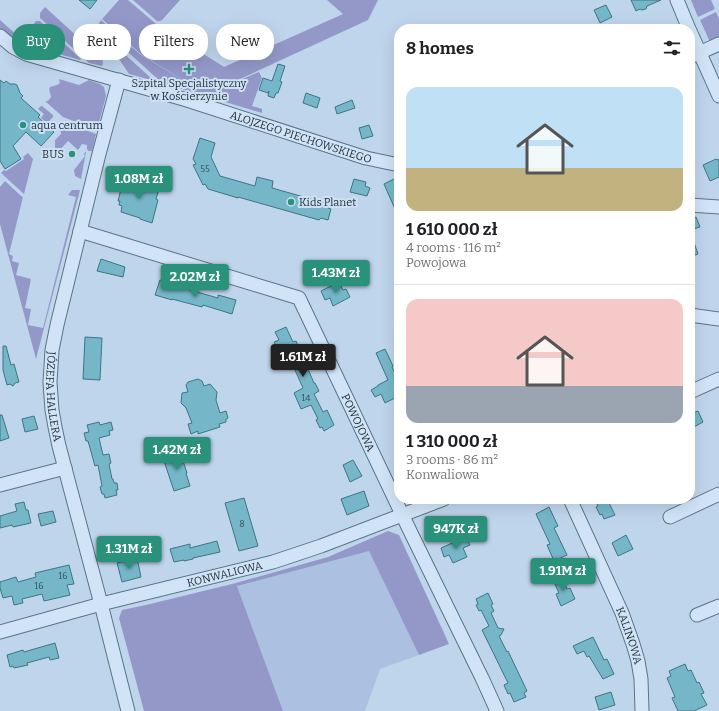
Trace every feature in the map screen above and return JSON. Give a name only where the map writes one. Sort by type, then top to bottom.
[{"type":"street","points":[[677,0],[687,24]]},
{"type":"street","name":"ALOJZEGO PIECHOWSKIEGO","points":[[0,36],[26,54],[187,100],[366,158],[394,164]]},
{"type":"street","points":[[719,44],[695,55],[719,96]]},
{"type":"street","name":"JÓZEFA HALLERA","points":[[119,80],[57,325],[51,360],[50,382],[52,410],[59,446],[128,711]]},
{"type":"street","points":[[695,205],[719,207]]},
{"type":"street","name":"POWOJOWA","points":[[80,231],[299,298],[394,496]]},
{"type":"street","points":[[695,316],[719,318]]},
{"type":"street","points":[[695,390],[719,379]]},
{"type":"street","points":[[0,485],[65,468]]},
{"type":"street","points":[[670,517],[719,494]]},
{"type":"street","name":"POWOJOWA","points":[[398,504],[497,711]]},
{"type":"street","name":"KONWALIOWA","points":[[0,632],[101,604],[273,562],[321,546],[431,504]]},
{"type":"street","name":"KALINOWA","points":[[572,504],[614,593],[633,644],[641,679],[642,711]]},
{"type":"street","points":[[697,615],[719,606]]},
{"type":"shaded area","points":[[119,0],[128,0],[156,24],[139,24],[139,52],[131,45],[131,24],[108,24],[102,19]]},
{"type":"shaded area","points":[[133,0],[180,0],[162,20],[157,21]]},
{"type":"shaded area","points":[[327,0],[378,0],[368,20],[214,91],[259,72],[262,78],[252,106],[262,109],[262,113],[162,83],[131,55],[131,46],[139,53],[139,60],[149,60],[206,94],[150,60],[208,60],[208,57],[224,67],[240,60],[274,60],[274,45],[343,14]]},
{"type":"shaded area","points":[[691,0],[711,0],[715,9],[698,17]]},
{"type":"shaded area","points":[[45,7],[64,24],[47,24],[40,18],[40,13]]},
{"type":"shaded area","points":[[716,12],[719,19],[719,39],[710,42],[700,20]]},
{"type":"shaded area","points":[[0,20],[12,31],[12,39],[0,30]]},
{"type":"shaded area","points":[[101,20],[106,24],[99,24]]},
{"type":"shaded area","points":[[36,21],[40,21],[43,24],[33,24]]},
{"type":"shaded area","points":[[65,25],[73,33],[73,48],[65,41]]},
{"type":"shaded area","points":[[65,44],[73,52],[73,58],[65,56]]},
{"type":"shaded area","points":[[86,60],[102,60],[103,62],[102,66],[89,63]]},
{"type":"shaded area","points":[[120,60],[131,60],[152,79],[151,80],[129,74]]},
{"type":"shaded area","points":[[59,79],[79,85],[89,80],[104,87],[106,96],[97,130],[63,117],[45,101],[48,101],[51,97],[49,88],[60,83]]},
{"type":"shaded area","points":[[41,106],[53,115],[47,123],[41,118],[44,114],[38,109]]},
{"type":"shaded area","points":[[60,121],[96,134],[92,151],[88,151],[87,145],[82,144],[78,150],[68,141],[58,152],[55,148],[55,140],[61,134]]},
{"type":"shaded area","points":[[86,152],[81,179],[75,176],[74,170],[85,156]]},
{"type":"shaded area","points":[[28,153],[33,159],[24,194],[1,173],[24,159],[23,157]]},
{"type":"shaded area","points":[[5,181],[23,197],[9,254],[13,256],[12,261],[19,263],[16,275],[31,279],[25,308],[31,309],[28,325],[43,328],[76,197],[68,195],[72,190],[80,190],[36,359],[0,224],[0,187]]},
{"type":"shaded area","points":[[388,531],[399,535],[449,644],[419,655],[369,551],[237,586],[283,711],[144,711],[119,618],[122,610],[236,583],[328,557]]},
{"type":"shaded area","points":[[369,550],[419,655],[380,669],[365,711],[283,711],[237,586]]},
{"type":"building","points":[[79,0],[97,0],[90,9]]},
{"type":"building","points":[[631,0],[661,0],[647,6],[646,9],[636,11]]},
{"type":"building","points":[[606,5],[612,17],[600,23],[594,10]]},
{"type":"building","points":[[278,64],[285,66],[280,81],[282,82],[278,93],[276,93],[274,98],[268,96],[269,91],[268,93],[259,90],[263,78],[272,81]]},
{"type":"building","name":"aqua centrum","points":[[0,80],[4,83],[6,81],[10,84],[17,85],[23,96],[21,98],[40,115],[38,117],[54,132],[41,146],[26,132],[13,146],[21,159],[5,169],[0,161]]},
{"type":"building","points":[[306,93],[320,98],[317,108],[303,103]]},
{"type":"building","points":[[352,100],[355,108],[337,114],[335,107]]},
{"type":"building","points":[[369,125],[373,136],[362,139],[359,128]]},
{"type":"building","points":[[200,138],[215,143],[211,157],[220,176],[255,186],[257,177],[273,181],[272,188],[325,203],[324,206],[331,209],[328,220],[321,218],[319,220],[208,189],[205,184],[203,185],[193,165],[196,164],[193,159]]},
{"type":"building","points":[[719,159],[719,177],[710,181],[703,165]]},
{"type":"building","points":[[127,177],[139,181],[139,183],[159,189],[156,199],[158,200],[152,223],[121,212],[122,206],[119,205],[120,201],[118,201],[121,189],[124,190]]},
{"type":"building","points":[[354,179],[366,182],[365,186],[370,188],[367,196],[350,192]]},
{"type":"building","points":[[394,179],[394,207],[384,184]]},
{"type":"building","points":[[695,218],[700,227],[695,228]]},
{"type":"building","points":[[695,245],[698,254],[695,255]]},
{"type":"building","points":[[101,259],[125,267],[123,277],[97,271]]},
{"type":"building","points":[[160,280],[218,298],[218,295],[236,300],[232,314],[203,305],[202,307],[155,295]]},
{"type":"building","points":[[339,282],[343,290],[346,289],[350,297],[333,306],[330,298],[325,300],[321,291]]},
{"type":"building","points":[[286,327],[293,342],[296,341],[319,391],[314,394],[323,412],[327,410],[334,425],[324,431],[322,427],[320,428],[316,420],[318,419],[311,405],[301,409],[294,393],[303,388],[287,352],[282,354],[274,342],[279,340],[275,332]]},
{"type":"building","points":[[85,337],[102,338],[100,380],[83,379]]},
{"type":"building","points":[[3,346],[6,346],[11,365],[14,364],[19,382],[15,383],[13,386],[10,384],[7,385],[3,370]]},
{"type":"building","points":[[385,349],[394,371],[394,398],[385,403],[381,394],[375,397],[371,390],[388,380],[376,353]]},
{"type":"building","points":[[198,379],[202,381],[204,386],[210,384],[217,392],[216,400],[220,413],[226,411],[228,418],[226,419],[226,422],[219,424],[220,427],[198,434],[198,431],[191,434],[188,424],[192,423],[186,408],[181,403],[182,393],[188,392],[186,385],[188,382]]},
{"type":"building","points":[[698,411],[703,422],[695,426],[695,412]]},
{"type":"building","points":[[0,415],[2,415],[9,438],[0,441]]},
{"type":"building","points":[[34,416],[38,429],[25,432],[22,419]]},
{"type":"building","points":[[99,422],[100,425],[111,422],[113,430],[109,431],[110,435],[99,438],[103,455],[109,454],[112,479],[114,483],[117,483],[118,490],[116,490],[117,495],[105,498],[100,487],[102,486],[98,465],[95,466],[88,441],[86,441],[84,433],[89,432],[87,425]]},
{"type":"building","points":[[175,452],[176,456],[181,455],[190,486],[174,491],[164,461],[166,460],[164,456]]},
{"type":"building","points":[[353,460],[362,476],[350,482],[343,465]]},
{"type":"building","points":[[364,491],[369,506],[347,515],[341,499]]},
{"type":"building","points":[[244,498],[258,546],[239,551],[225,503]]},
{"type":"building","points":[[24,502],[26,510],[28,510],[31,523],[0,528],[0,516],[17,511],[15,504]]},
{"type":"building","points":[[597,504],[610,504],[615,515],[604,519],[596,507],[598,506]]},
{"type":"building","points":[[549,507],[558,526],[554,528],[567,555],[554,561],[547,545],[550,544],[536,514]]},
{"type":"building","points":[[53,511],[56,522],[41,526],[38,514]]},
{"type":"building","points":[[626,535],[633,549],[618,556],[612,543]]},
{"type":"building","points":[[466,537],[470,545],[463,548],[467,557],[453,563],[449,555],[444,557],[441,548]]},
{"type":"building","points":[[217,541],[220,552],[174,562],[170,549],[190,544],[190,548]]},
{"type":"building","points":[[137,558],[141,577],[122,582],[117,563]]},
{"type":"building","points":[[69,565],[74,584],[67,585],[70,595],[44,601],[42,594],[22,599],[23,603],[14,605],[12,596],[3,598],[0,582],[16,577],[18,582],[36,577],[35,573]]},
{"type":"building","points":[[562,576],[567,589],[570,588],[575,599],[561,606],[556,594],[559,593],[553,580]]},
{"type":"building","points":[[488,593],[493,604],[491,605],[494,611],[491,613],[498,628],[504,629],[499,636],[507,652],[508,651],[527,691],[524,693],[526,697],[514,702],[504,685],[508,683],[482,630],[489,626],[481,610],[479,611],[476,605],[478,604],[476,599]]},
{"type":"building","points":[[593,637],[604,660],[607,659],[614,674],[603,679],[589,656],[587,657],[584,651],[577,654],[573,646]]},
{"type":"building","points":[[55,643],[59,658],[50,660],[49,657],[27,663],[28,665],[14,668],[13,666],[10,667],[7,655],[23,650],[24,652]]},
{"type":"building","points":[[685,664],[688,671],[691,670],[697,683],[699,682],[704,693],[701,694],[707,705],[694,711],[678,711],[672,698],[675,697],[667,678],[671,676],[669,671]]},
{"type":"building","points":[[611,692],[615,705],[599,710],[595,697]]},
{"type":"place","name":"Szpital Specjalistyczny w Kościerzynie","points":[[189,69]]},
{"type":"place","name":"aqua centrum","points":[[23,125]]},
{"type":"place","name":"BUS","points":[[72,154]]},
{"type":"place","name":"Kids Planet","points":[[291,202]]}]
